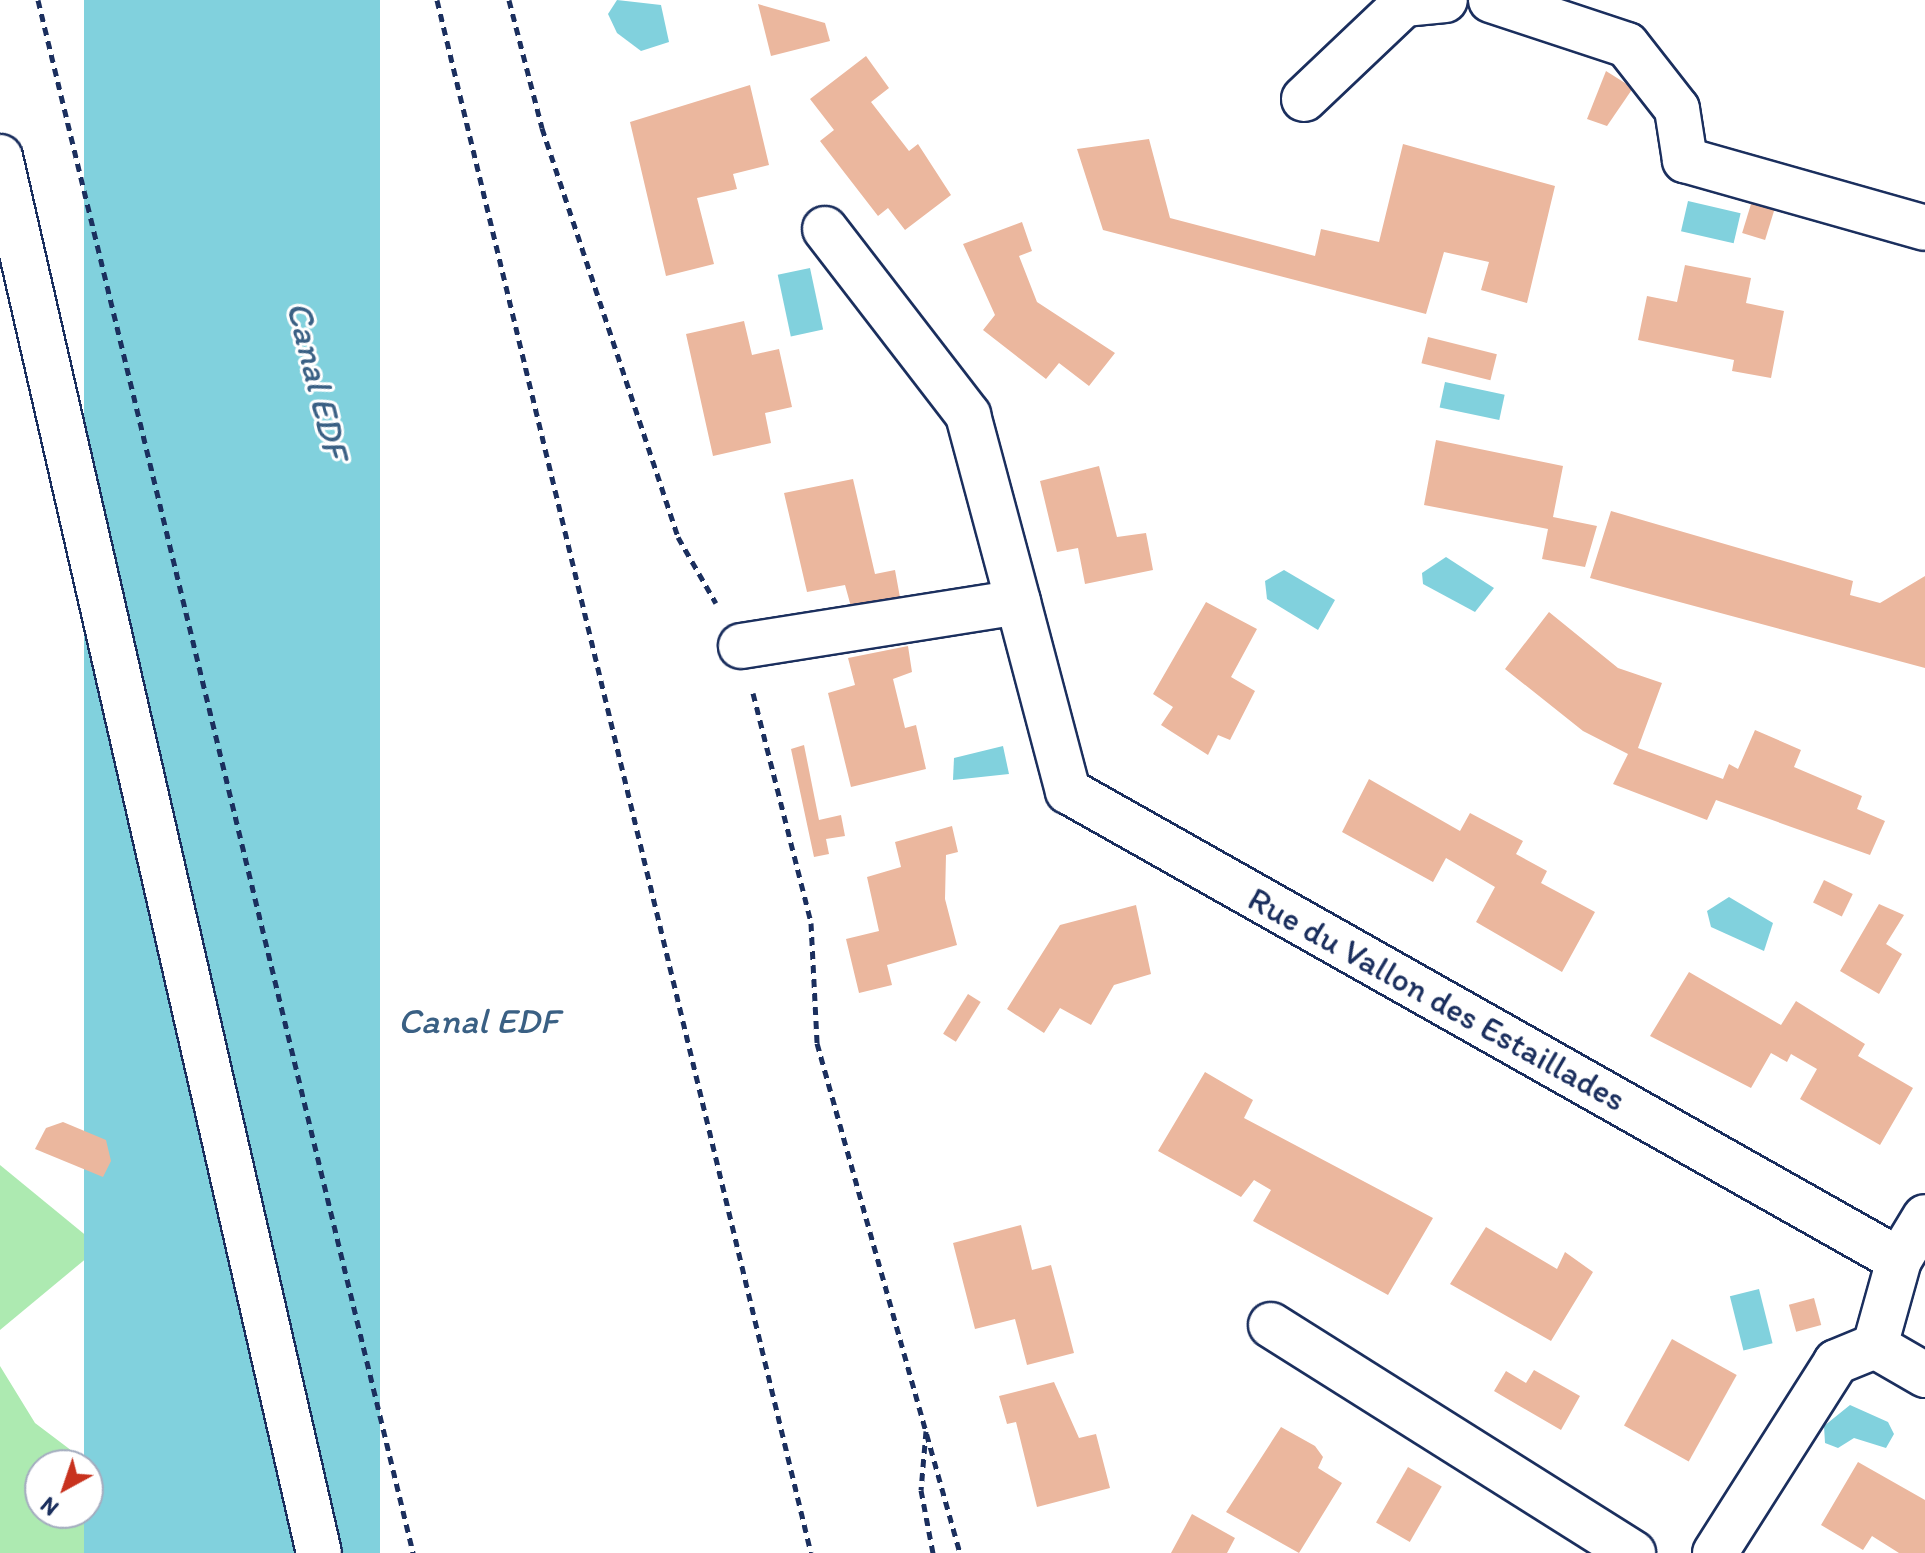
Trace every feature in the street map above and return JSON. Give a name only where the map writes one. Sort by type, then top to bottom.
[{"type":"street","points":[[1304,99],[1404,4],[1445,0]]},
{"type":"street","points":[[1491,0],[1627,45],[1677,109],[1685,160],[1925,228]]},
{"type":"street","points":[[0,157],[319,1553]]},
{"type":"street","name":"Rue du Vallon des Estaillades","points":[[825,229],[968,415],[1068,791],[1899,1260]]},
{"type":"street","points":[[741,646],[1018,602]]},
{"type":"street","points":[[1875,1346],[1899,1260],[1925,1217]]},
{"type":"street","points":[[1271,1325],[1633,1553]]},
{"type":"street","points":[[1875,1346],[1925,1375]]},
{"type":"street","points":[[1715,1553],[1836,1362],[1875,1346]]},
{"type":"path","points":[[38,0],[413,1553]]},
{"type":"path","points":[[437,0],[811,1553]]},
{"type":"path","points":[[509,0],[542,128],[678,537],[741,646],[811,923],[817,1043],[960,1553]]},
{"type":"path","points":[[927,1427],[921,1490],[933,1553]]},
{"type":"green space","points":[[0,1165],[100,1247],[0,1330]]},
{"type":"green space","points":[[0,1366],[35,1423],[69,1449],[24,1449],[24,1529],[104,1529],[104,1475],[121,1488],[166,1553],[0,1553]]},
{"type":"water","name":"Canal EDF","points":[[84,0],[380,0],[380,1553],[84,1553],[84,1529],[104,1529],[104,1449],[84,1449]]},
{"type":"water","points":[[617,0],[661,5],[669,42],[641,51],[617,33],[608,14]]},
{"type":"water","points":[[1688,201],[1741,213],[1734,243],[1681,231]]},
{"type":"water","points":[[810,268],[823,330],[791,336],[778,275]]},
{"type":"water","points":[[1445,382],[1505,395],[1499,420],[1440,407]]},
{"type":"water","points":[[1446,557],[1494,588],[1475,612],[1423,584],[1422,573]]},
{"type":"water","points":[[1284,570],[1335,600],[1318,630],[1267,599],[1265,581]]},
{"type":"water","points":[[1003,746],[1009,774],[953,780],[954,758]]},
{"type":"water","points":[[1729,897],[1773,923],[1764,951],[1711,927],[1707,911]]},
{"type":"water","points":[[1759,1289],[1773,1343],[1743,1351],[1730,1296]]},
{"type":"water","points":[[1850,1405],[1888,1422],[1894,1434],[1886,1448],[1854,1438],[1838,1448],[1825,1443],[1824,1426]]},
{"type":"building","points":[[758,4],[825,23],[830,41],[771,56]]},
{"type":"building","points":[[866,56],[889,88],[871,102],[909,151],[918,144],[951,195],[905,230],[888,208],[878,216],[820,141],[834,130],[810,99]]},
{"type":"building","points":[[1606,71],[1633,88],[1607,126],[1587,119]]},
{"type":"building","points":[[750,85],[769,165],[733,174],[737,189],[697,198],[714,264],[666,276],[630,122]]},
{"type":"building","points":[[1149,139],[1170,218],[1315,256],[1321,229],[1379,242],[1403,144],[1555,186],[1527,303],[1481,290],[1489,262],[1444,252],[1426,314],[1103,230],[1077,149]]},
{"type":"building","points":[[1755,191],[1778,198],[1765,240],[1742,233]]},
{"type":"building","points":[[1022,222],[1032,251],[1019,256],[1037,302],[1115,353],[1089,386],[1059,363],[1046,379],[983,330],[995,315],[963,244]]},
{"type":"building","points":[[1685,265],[1751,278],[1746,303],[1784,311],[1771,378],[1732,371],[1734,360],[1638,340],[1647,296],[1677,302]]},
{"type":"building","points":[[744,321],[752,355],[779,349],[792,407],[765,413],[771,443],[713,456],[686,334]]},
{"type":"building","points":[[1428,337],[1497,354],[1490,380],[1421,363]]},
{"type":"building","points":[[1436,440],[1563,466],[1553,517],[1597,526],[1585,567],[1542,559],[1548,529],[1424,505]]},
{"type":"building","points":[[1099,466],[1117,537],[1146,533],[1153,570],[1085,584],[1078,548],[1057,552],[1040,481]]},
{"type":"building","points":[[853,479],[875,574],[895,570],[901,603],[853,614],[845,585],[807,592],[784,493]]},
{"type":"building","points":[[1611,511],[1853,581],[1850,595],[1880,603],[1925,576],[1925,668],[1590,578]]},
{"type":"building","points":[[1206,602],[1257,629],[1231,677],[1255,691],[1230,740],[1218,735],[1208,755],[1161,725],[1173,707],[1153,694]]},
{"type":"building","points":[[1549,612],[1618,668],[1662,683],[1638,748],[1723,779],[1729,764],[1738,769],[1755,730],[1801,750],[1794,767],[1862,796],[1857,809],[1885,821],[1870,855],[1716,800],[1707,820],[1613,784],[1628,754],[1583,731],[1505,669]]},
{"type":"building","points":[[908,646],[912,672],[893,679],[905,728],[916,725],[926,769],[851,787],[828,693],[855,685],[848,658]]},
{"type":"building","points":[[804,745],[819,820],[841,815],[845,836],[826,839],[829,854],[814,857],[791,749]]},
{"type":"building","points":[[1369,779],[1460,831],[1470,813],[1523,841],[1516,854],[1547,871],[1541,883],[1595,912],[1562,972],[1476,922],[1495,887],[1446,858],[1433,882],[1342,832]]},
{"type":"building","points":[[952,826],[958,852],[946,855],[945,899],[957,945],[887,965],[892,985],[859,993],[846,939],[879,931],[867,877],[901,867],[895,842]]},
{"type":"building","points":[[1824,880],[1853,894],[1842,916],[1813,902]]},
{"type":"building","points":[[1879,904],[1904,915],[1886,944],[1902,954],[1879,994],[1840,971]]},
{"type":"building","points":[[1136,905],[1151,974],[1114,985],[1091,1025],[1060,1008],[1044,1033],[1007,1009],[1060,925]]},
{"type":"building","points":[[1689,972],[1781,1025],[1796,1001],[1865,1044],[1858,1056],[1913,1088],[1880,1145],[1800,1099],[1817,1069],[1791,1054],[1787,1062],[1771,1053],[1751,1088],[1650,1036]]},
{"type":"building","points":[[968,994],[981,1002],[956,1042],[943,1034]]},
{"type":"building","points":[[1205,1072],[1253,1100],[1244,1118],[1433,1218],[1388,1295],[1253,1221],[1271,1190],[1254,1180],[1241,1197],[1158,1151]]},
{"type":"building","points":[[63,1122],[106,1140],[111,1161],[103,1177],[35,1149],[46,1128]]},
{"type":"building","points":[[1021,1225],[1032,1270],[1051,1265],[1074,1353],[1027,1365],[1015,1319],[975,1329],[953,1243]]},
{"type":"building","points":[[1486,1227],[1557,1269],[1565,1252],[1593,1272],[1551,1341],[1450,1284]]},
{"type":"building","points":[[1814,1298],[1821,1325],[1796,1332],[1789,1305]]},
{"type":"building","points":[[1672,1339],[1737,1375],[1689,1461],[1624,1426]]},
{"type":"building","points":[[1534,1370],[1580,1396],[1561,1430],[1494,1391],[1506,1371],[1526,1383]]},
{"type":"building","points":[[1054,1382],[1079,1438],[1096,1434],[1110,1488],[1037,1507],[1016,1422],[1007,1424],[999,1396]]},
{"type":"building","points":[[1281,1427],[1315,1446],[1323,1457],[1318,1468],[1342,1483],[1299,1553],[1226,1512]]},
{"type":"building","points":[[1858,1462],[1925,1500],[1925,1553],[1899,1553],[1872,1536],[1863,1550],[1821,1525]]},
{"type":"building","points":[[1408,1467],[1442,1486],[1410,1542],[1376,1522]]},
{"type":"building","points":[[1192,1514],[1235,1538],[1227,1553],[1171,1553]]}]
